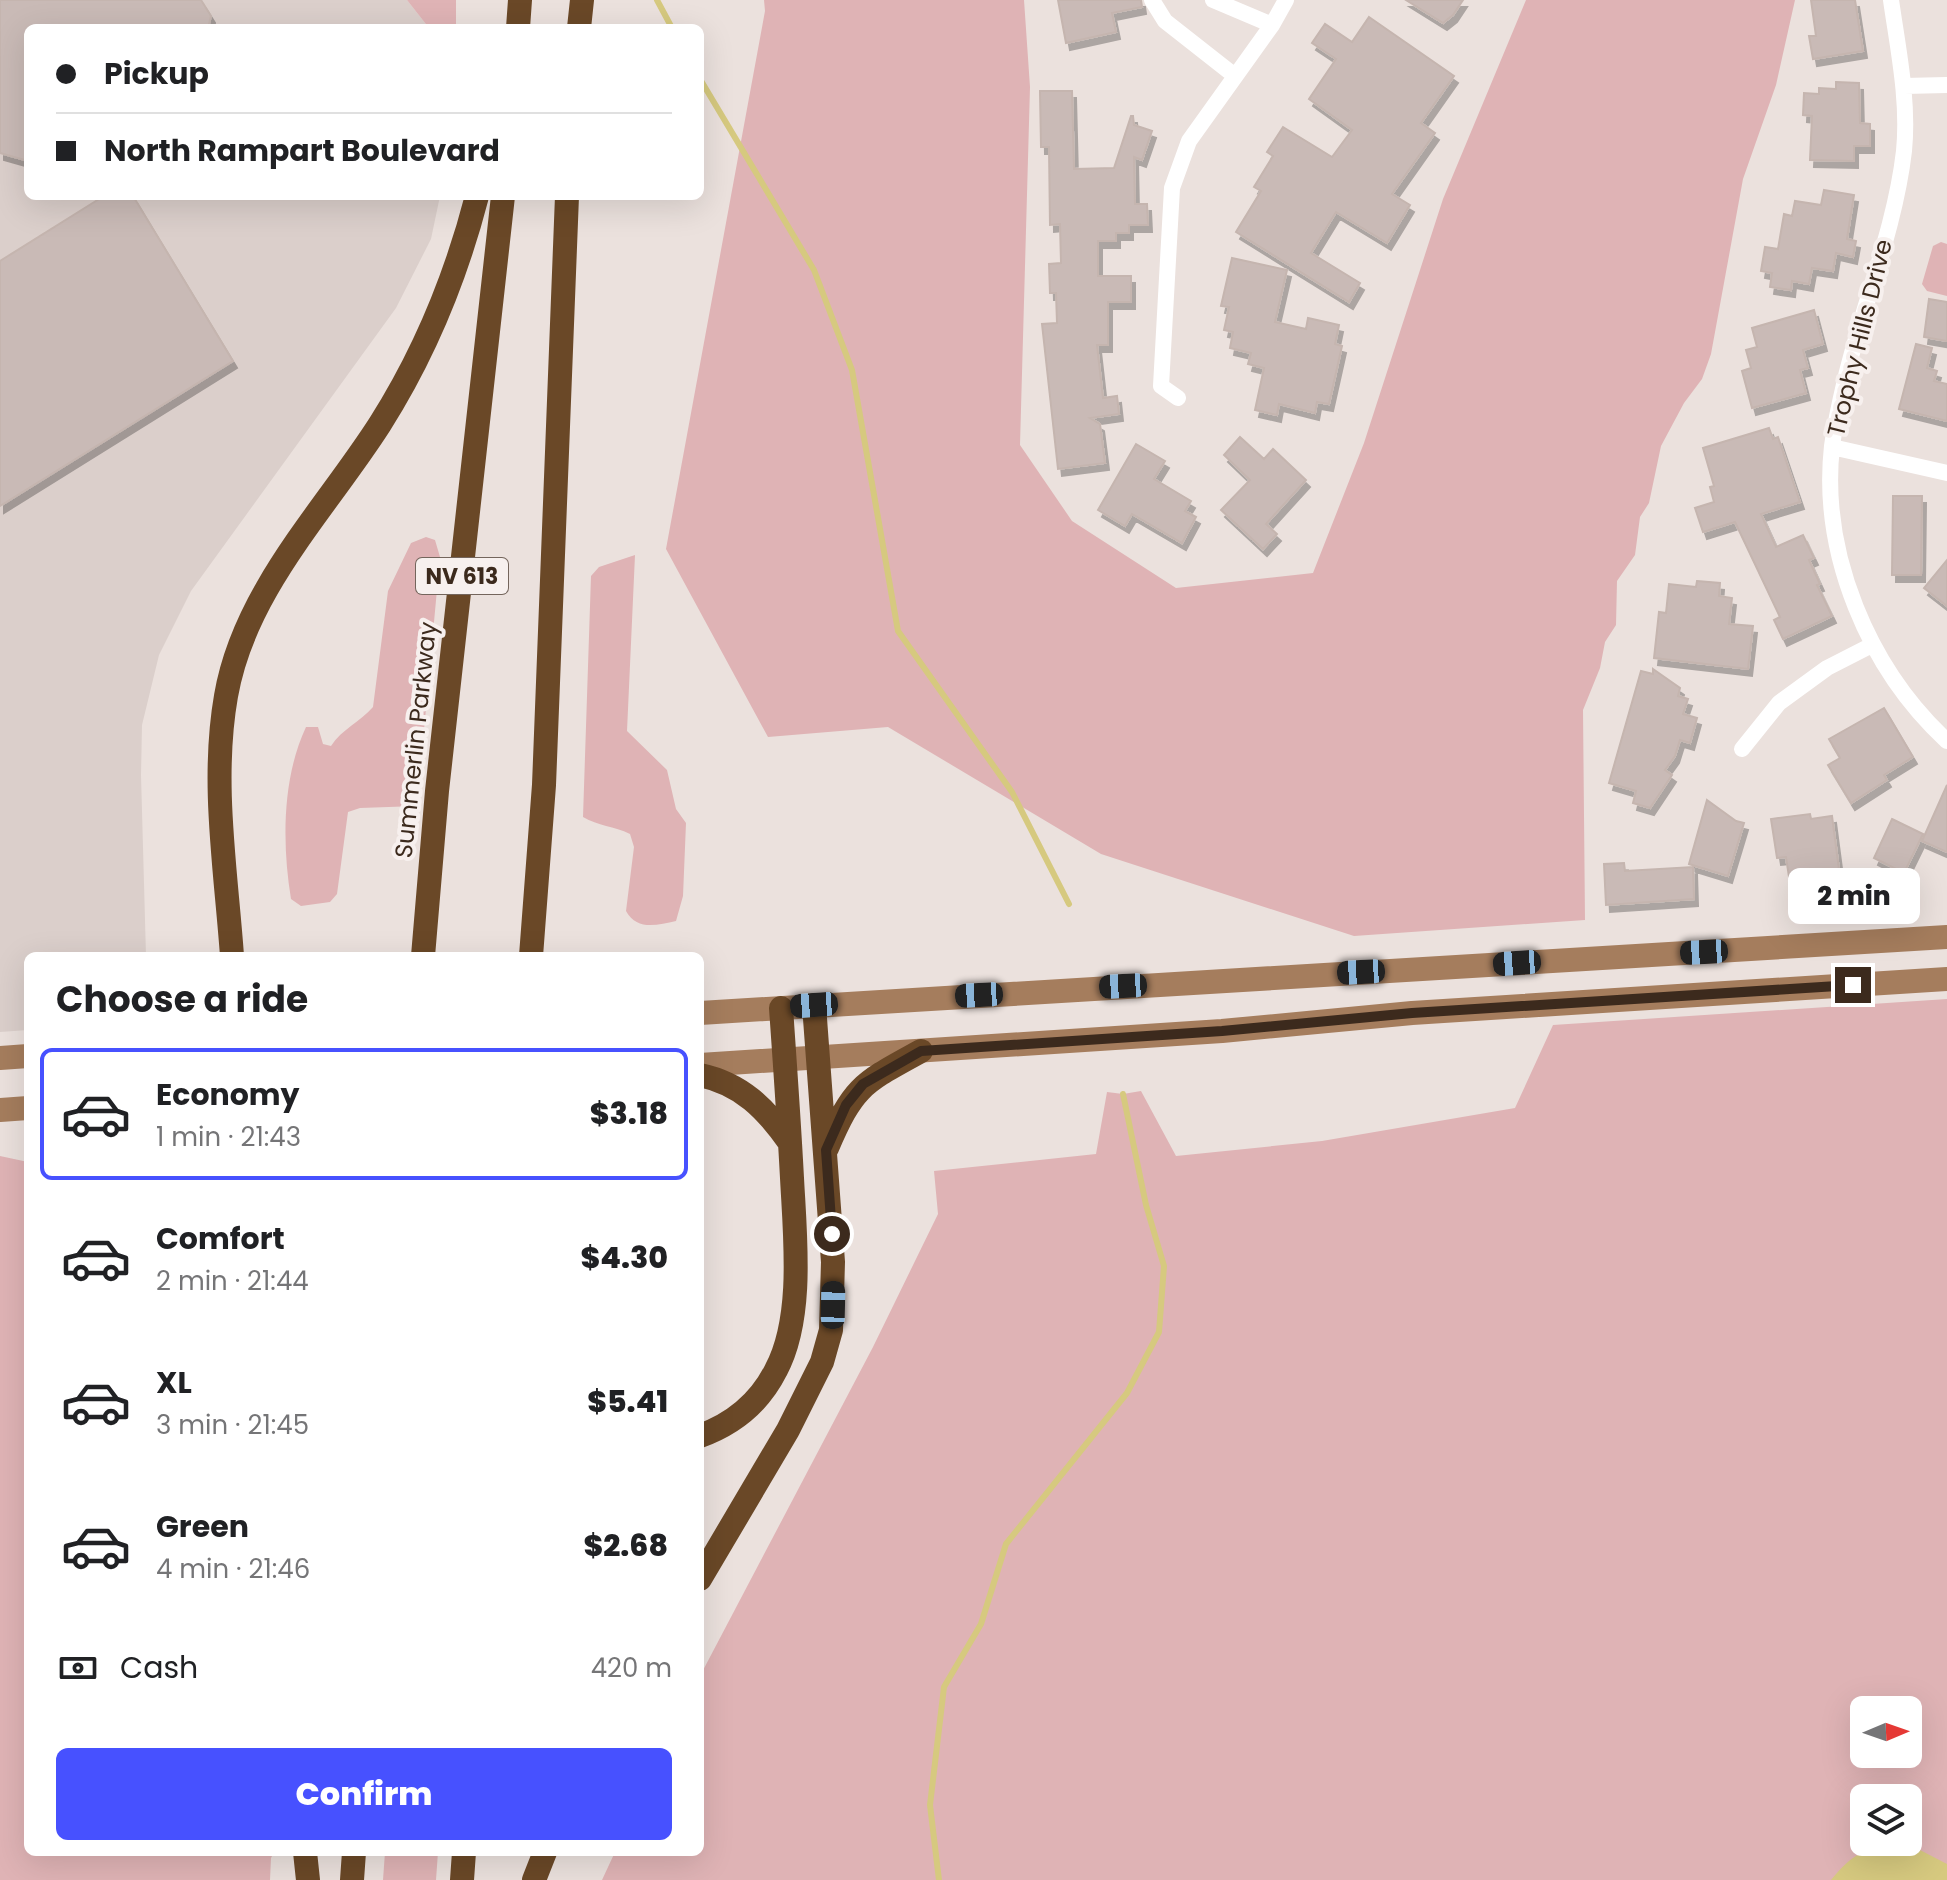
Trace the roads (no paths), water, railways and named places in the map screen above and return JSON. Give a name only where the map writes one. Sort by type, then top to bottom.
[{"type":"highway","points":[[518,24],[520,0]]},
{"type":"highway","points":[[579,24],[582,0]]},
{"type":"highway","points":[[232,952],[220,746],[226,695],[237,656],[268,588],[403,386],[444,300],[462,252],[476,200]]},
{"type":"highway","name":"Summerlin Parkway","points":[[423,952],[437,791],[503,200]]},
{"type":"highway","points":[[531,952],[545,770],[567,200]]},
{"type":"highway","points":[[221,952],[230,926]]},
{"type":"highway","points":[[704,1572],[788,1430],[822,1362],[831,1330],[833,1262],[814,1005]]},
{"type":"highway","points":[[704,1434],[727,1424],[757,1398],[777,1369],[787,1344],[793,1306],[795,1225],[781,1008]]},
{"type":"highway","points":[[826,1150],[846,1105],[863,1084],[921,1051]]},
{"type":"highway","points":[[704,1076],[751,1096],[770,1115],[790,1143]]},
{"type":"highway","points":[[305,1856],[308,1880]]},
{"type":"highway","points":[[352,1880],[354,1856]]},
{"type":"highway","points":[[462,1880],[464,1856]]},
{"type":"highway","points":[[534,1880],[543,1856]]},
{"type":"main road","points":[[704,1013],[1947,937]]},
{"type":"main road","points":[[704,1065],[1222,1031],[1412,1013],[1947,979]]},
{"type":"main road","points":[[0,1058],[24,1056]]},
{"type":"main road","points":[[0,1110],[24,1108]]},
{"type":"street","points":[[1152,0],[1165,21],[1235,76]]},
{"type":"street","points":[[1213,0],[1272,25]]},
{"type":"street","points":[[1178,398],[1161,386],[1172,188],[1189,141],[1272,25],[1286,0]]},
{"type":"street","name":"Trophy Hills Drive","points":[[1891,0],[1904,86],[1904,150],[1892,213],[1845,380],[1832,447],[1832,498],[1839,549],[1852,598],[1872,645],[1899,687],[1947,741]]},
{"type":"street","points":[[1904,86],[1947,85]]},
{"type":"street","points":[[1832,447],[1947,473]]},
{"type":"street","points":[[1742,749],[1779,703],[1827,668],[1872,645]]},
{"type":"waterway","points":[[657,0],[670,24]]},
{"type":"waterway","points":[[704,86],[814,270],[852,370],[898,631],[1012,792],[1069,904]]},
{"type":"waterway","points":[[939,1880],[930,1805],[944,1687],[981,1624],[1006,1544],[1127,1393],[1159,1332],[1164,1266],[1146,1205],[1123,1094]]}]
